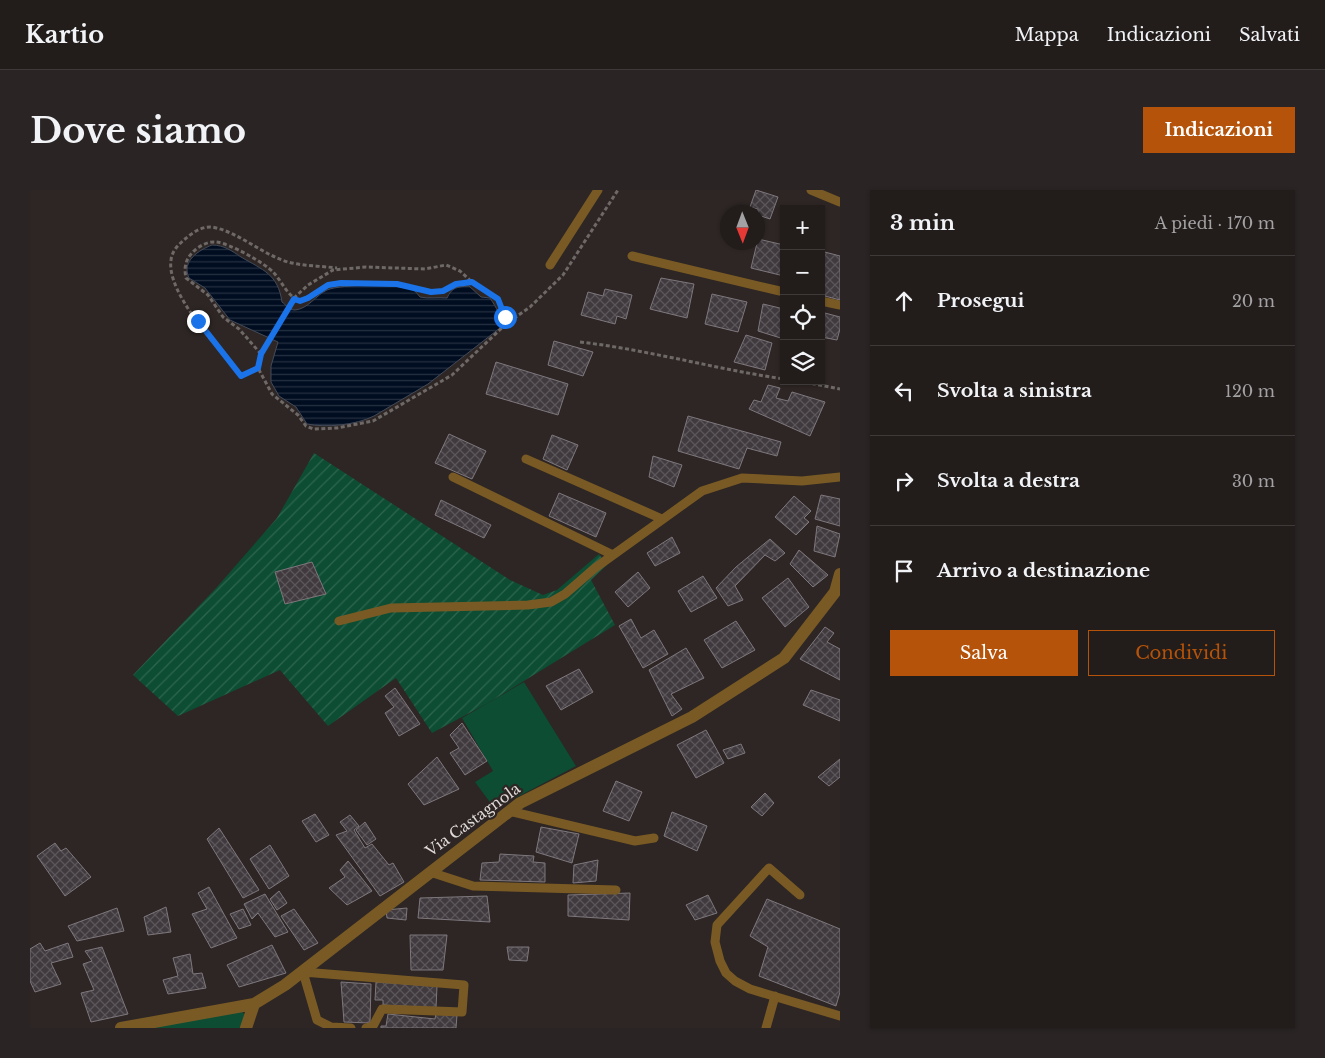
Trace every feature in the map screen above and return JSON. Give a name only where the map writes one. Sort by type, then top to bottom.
[{"type":"street","name":"Via Castagnola","points":[[121,1028],[254,1004],[303,972],[520,803],[692,717],[784,658],[835,592],[840,574]]},
{"type":"street","points":[[246,1028],[254,1004]]},
{"type":"lane","points":[[550,265],[598,190]]},
{"type":"lane","points":[[811,190],[840,202]]},
{"type":"lane","points":[[632,256],[780,291]]},
{"type":"lane","points":[[825,302],[840,305]]},
{"type":"lane","points":[[526,459],[662,519]]},
{"type":"lane","points":[[453,477],[613,555]]},
{"type":"lane","points":[[339,621],[391,608],[528,605],[551,602],[565,594],[662,519],[702,491],[719,483],[742,478],[802,482],[840,477]]},
{"type":"lane","points":[[509,811],[635,841],[654,838]]},
{"type":"lane","points":[[800,895],[769,868],[717,925],[715,942],[726,973],[735,982],[840,1016]]},
{"type":"lane","points":[[430,872],[473,886],[616,890]]},
{"type":"lane","points":[[351,1028],[331,1026],[317,1020],[303,972],[464,985],[462,1012],[382,1009],[373,1026],[366,1028]]},
{"type":"lane","points":[[766,1028],[775,996]]},
{"type":"path","points":[[258,368],[241,376],[198,321],[178,291],[172,274],[170,261],[174,250],[195,231],[208,226],[222,229],[288,262],[345,269]]},
{"type":"path","points":[[261,354],[239,329],[223,317],[208,295],[186,278],[184,271],[189,256],[204,244],[215,242],[226,244],[266,265],[294,299],[300,301],[328,285],[341,283],[397,284],[431,292],[443,291],[456,284],[472,282]]},
{"type":"path","points":[[446,265],[460,271],[472,282],[498,299],[506,324],[452,375],[373,421],[337,428],[313,429],[306,426],[298,415],[272,394],[258,368],[261,354],[294,299],[308,284],[333,270],[345,269],[366,267],[425,269],[446,265]]},
{"type":"path","points":[[580,342],[623,347],[710,366],[780,378]]},
{"type":"path","points":[[820,385],[840,389]]},
{"type":"green space","points":[[314,453],[510,580],[543,595],[557,590],[599,554],[607,565],[591,580],[615,625],[488,703],[432,733],[396,678],[328,726],[280,670],[178,716],[133,675],[217,587],[277,518]]},
{"type":"green space","points":[[524,682],[576,766],[495,809],[475,782],[493,771],[462,718]]},
{"type":"green space","points":[[241,1010],[245,1015],[241,1028],[134,1028]]},
{"type":"water","points":[[212,245],[228,249],[268,274],[277,285],[282,302],[293,310],[308,305],[327,290],[345,286],[372,285],[409,288],[420,297],[447,298],[455,288],[469,286],[481,297],[490,298],[500,316],[500,328],[428,384],[374,416],[359,422],[341,425],[323,426],[307,424],[296,407],[279,396],[271,382],[271,366],[278,342],[230,320],[205,288],[189,278],[187,266],[189,261],[197,253]]},
{"type":"building","points":[[756,190],[778,197],[770,219],[765,217],[765,205],[751,205]]},
{"type":"building","points":[[765,241],[780,244],[780,275],[751,268],[755,250],[765,250]]},
{"type":"building","points":[[825,252],[840,256],[840,300],[825,296]]},
{"type":"building","points":[[661,278],[694,284],[687,318],[650,309]]},
{"type":"building","points":[[605,289],[632,295],[626,319],[617,316],[615,324],[581,315],[588,292],[603,296]]},
{"type":"building","points":[[712,294],[747,302],[738,332],[705,324]]},
{"type":"building","points":[[763,304],[780,308],[780,338],[758,331]]},
{"type":"building","points":[[825,313],[840,317],[840,329],[837,340],[825,338]]},
{"type":"building","points":[[746,335],[772,343],[765,370],[734,362]]},
{"type":"building","points":[[554,341],[593,352],[583,376],[548,365]]},
{"type":"building","points":[[496,362],[568,384],[558,415],[486,394]]},
{"type":"building","points":[[768,385],[780,388],[776,398],[788,401],[792,392],[825,402],[810,436],[749,409],[754,400],[761,402]]},
{"type":"building","points":[[688,416],[781,442],[777,456],[747,448],[739,469],[678,451]]},
{"type":"building","points":[[449,434],[486,451],[472,479],[435,463]]},
{"type":"building","points":[[552,435],[578,445],[567,470],[543,459]]},
{"type":"building","points":[[653,456],[682,465],[674,487],[649,477]]},
{"type":"building","points":[[559,493],[606,513],[596,537],[549,516]]},
{"type":"building","points":[[821,495],[840,499],[840,526],[815,519]]},
{"type":"building","points":[[794,496],[811,511],[804,518],[809,522],[796,535],[775,517]]},
{"type":"building","points":[[441,500],[491,525],[484,538],[435,515]]},
{"type":"building","points":[[817,526],[840,534],[835,557],[814,551]]},
{"type":"building","points":[[672,537],[680,553],[655,566],[647,553]]},
{"type":"building","points":[[770,539],[785,553],[775,561],[765,555],[735,586],[743,600],[728,606],[716,588],[736,567]]},
{"type":"building","points":[[799,550],[828,575],[813,587],[790,564]]},
{"type":"building","points":[[312,562],[326,594],[285,604],[275,572]]},
{"type":"building","points":[[638,572],[650,588],[628,607],[615,592]]},
{"type":"building","points":[[703,576],[717,598],[691,612],[678,591]]},
{"type":"building","points":[[788,578],[809,607],[785,627],[762,598]]},
{"type":"building","points":[[631,619],[641,638],[654,630],[668,654],[643,668],[619,626]]},
{"type":"building","points":[[736,621],[755,650],[722,668],[704,640]]},
{"type":"building","points":[[825,627],[834,633],[827,642],[840,649],[840,680],[800,659]]},
{"type":"building","points":[[686,648],[704,678],[671,694],[682,709],[672,716],[649,670]]},
{"type":"building","points":[[579,669],[593,692],[561,710],[546,686]]},
{"type":"building","points":[[395,688],[420,724],[399,736],[385,713],[394,707],[385,696]]},
{"type":"building","points":[[811,690],[840,700],[840,721],[803,705]]},
{"type":"building","points":[[462,723],[487,761],[465,775],[450,753],[459,748],[450,735]]},
{"type":"building","points":[[706,730],[724,763],[696,778],[677,745]]},
{"type":"building","points":[[741,744],[745,753],[728,759],[723,750]]},
{"type":"building","points":[[437,757],[459,789],[424,805],[408,784]]},
{"type":"building","points":[[840,759],[840,777],[829,786],[818,777]]},
{"type":"building","points":[[616,781],[642,792],[629,821],[603,811]]},
{"type":"building","points":[[765,793],[774,803],[762,816],[751,807]]},
{"type":"building","points":[[672,812],[707,826],[697,851],[664,836]]},
{"type":"building","points":[[315,814],[329,835],[316,842],[302,821]]},
{"type":"building","points":[[350,815],[359,826],[354,830],[365,848],[372,844],[389,865],[393,863],[404,882],[380,896],[336,835],[347,831],[340,822]]},
{"type":"building","points":[[365,822],[376,839],[367,845],[356,830]]},
{"type":"building","points":[[541,827],[579,834],[572,863],[536,852]]},
{"type":"building","points":[[219,828],[259,890],[243,898],[207,839]]},
{"type":"building","points":[[55,843],[61,851],[66,848],[91,877],[65,896],[37,856]]},
{"type":"building","points":[[270,845],[289,876],[269,889],[250,859]]},
{"type":"building","points":[[500,854],[534,856],[533,862],[545,863],[545,882],[480,880],[482,863],[499,862]]},
{"type":"building","points":[[598,860],[596,881],[573,883],[574,865]]},
{"type":"building","points":[[348,861],[372,891],[347,905],[329,888],[345,877],[340,870]]},
{"type":"building","points":[[209,887],[237,938],[211,948],[192,914],[207,909],[198,893]]},
{"type":"building","points":[[279,891],[287,903],[277,910],[270,899]]},
{"type":"building","points":[[630,893],[629,920],[568,916],[568,895]]},
{"type":"building","points":[[265,894],[288,932],[275,937],[258,913],[252,919],[244,904]]},
{"type":"building","points":[[708,895],[717,913],[695,920],[686,905]]},
{"type":"building","points":[[487,896],[490,922],[418,918],[420,898]]},
{"type":"building","points":[[767,899],[840,929],[840,992],[836,1006],[759,976],[768,947],[750,936]]},
{"type":"building","points":[[166,907],[171,932],[148,935],[144,917]]},
{"type":"building","points":[[117,908],[124,931],[77,941],[68,926]]},
{"type":"building","points":[[407,908],[406,920],[387,918],[386,910]]},
{"type":"building","points":[[243,909],[251,925],[239,929],[230,914]]},
{"type":"building","points":[[294,909],[318,943],[304,950],[281,916]]},
{"type":"building","points":[[410,935],[447,935],[443,970],[411,970]]},
{"type":"building","points":[[40,943],[45,951],[68,943],[73,957],[51,963],[61,984],[35,992],[30,981],[30,949]]},
{"type":"building","points":[[272,945],[286,973],[239,987],[227,965]]},
{"type":"building","points":[[102,947],[128,1014],[91,1022],[81,993],[94,990],[83,964],[92,961],[85,951]]},
{"type":"building","points":[[507,947],[529,947],[527,961],[509,960]]},
{"type":"building","points":[[190,954],[193,974],[202,973],[206,988],[168,994],[163,980],[178,976],[173,958]]},
{"type":"building","points":[[341,982],[371,984],[370,1023],[344,1022]]},
{"type":"building","points":[[376,982],[437,986],[436,1008],[383,1005],[383,1000],[375,1000]]},
{"type":"building","points":[[436,1013],[457,1015],[456,1028],[381,1028],[381,1026],[386,1026],[388,1014],[435,1019]]},
{"type":"route","points":[[198,321],[241,376],[258,368],[261,354],[276,326],[294,299],[300,301],[308,298],[328,285],[360,282],[397,284],[431,292],[443,291],[456,284],[472,282],[498,299],[505,317]]}]
